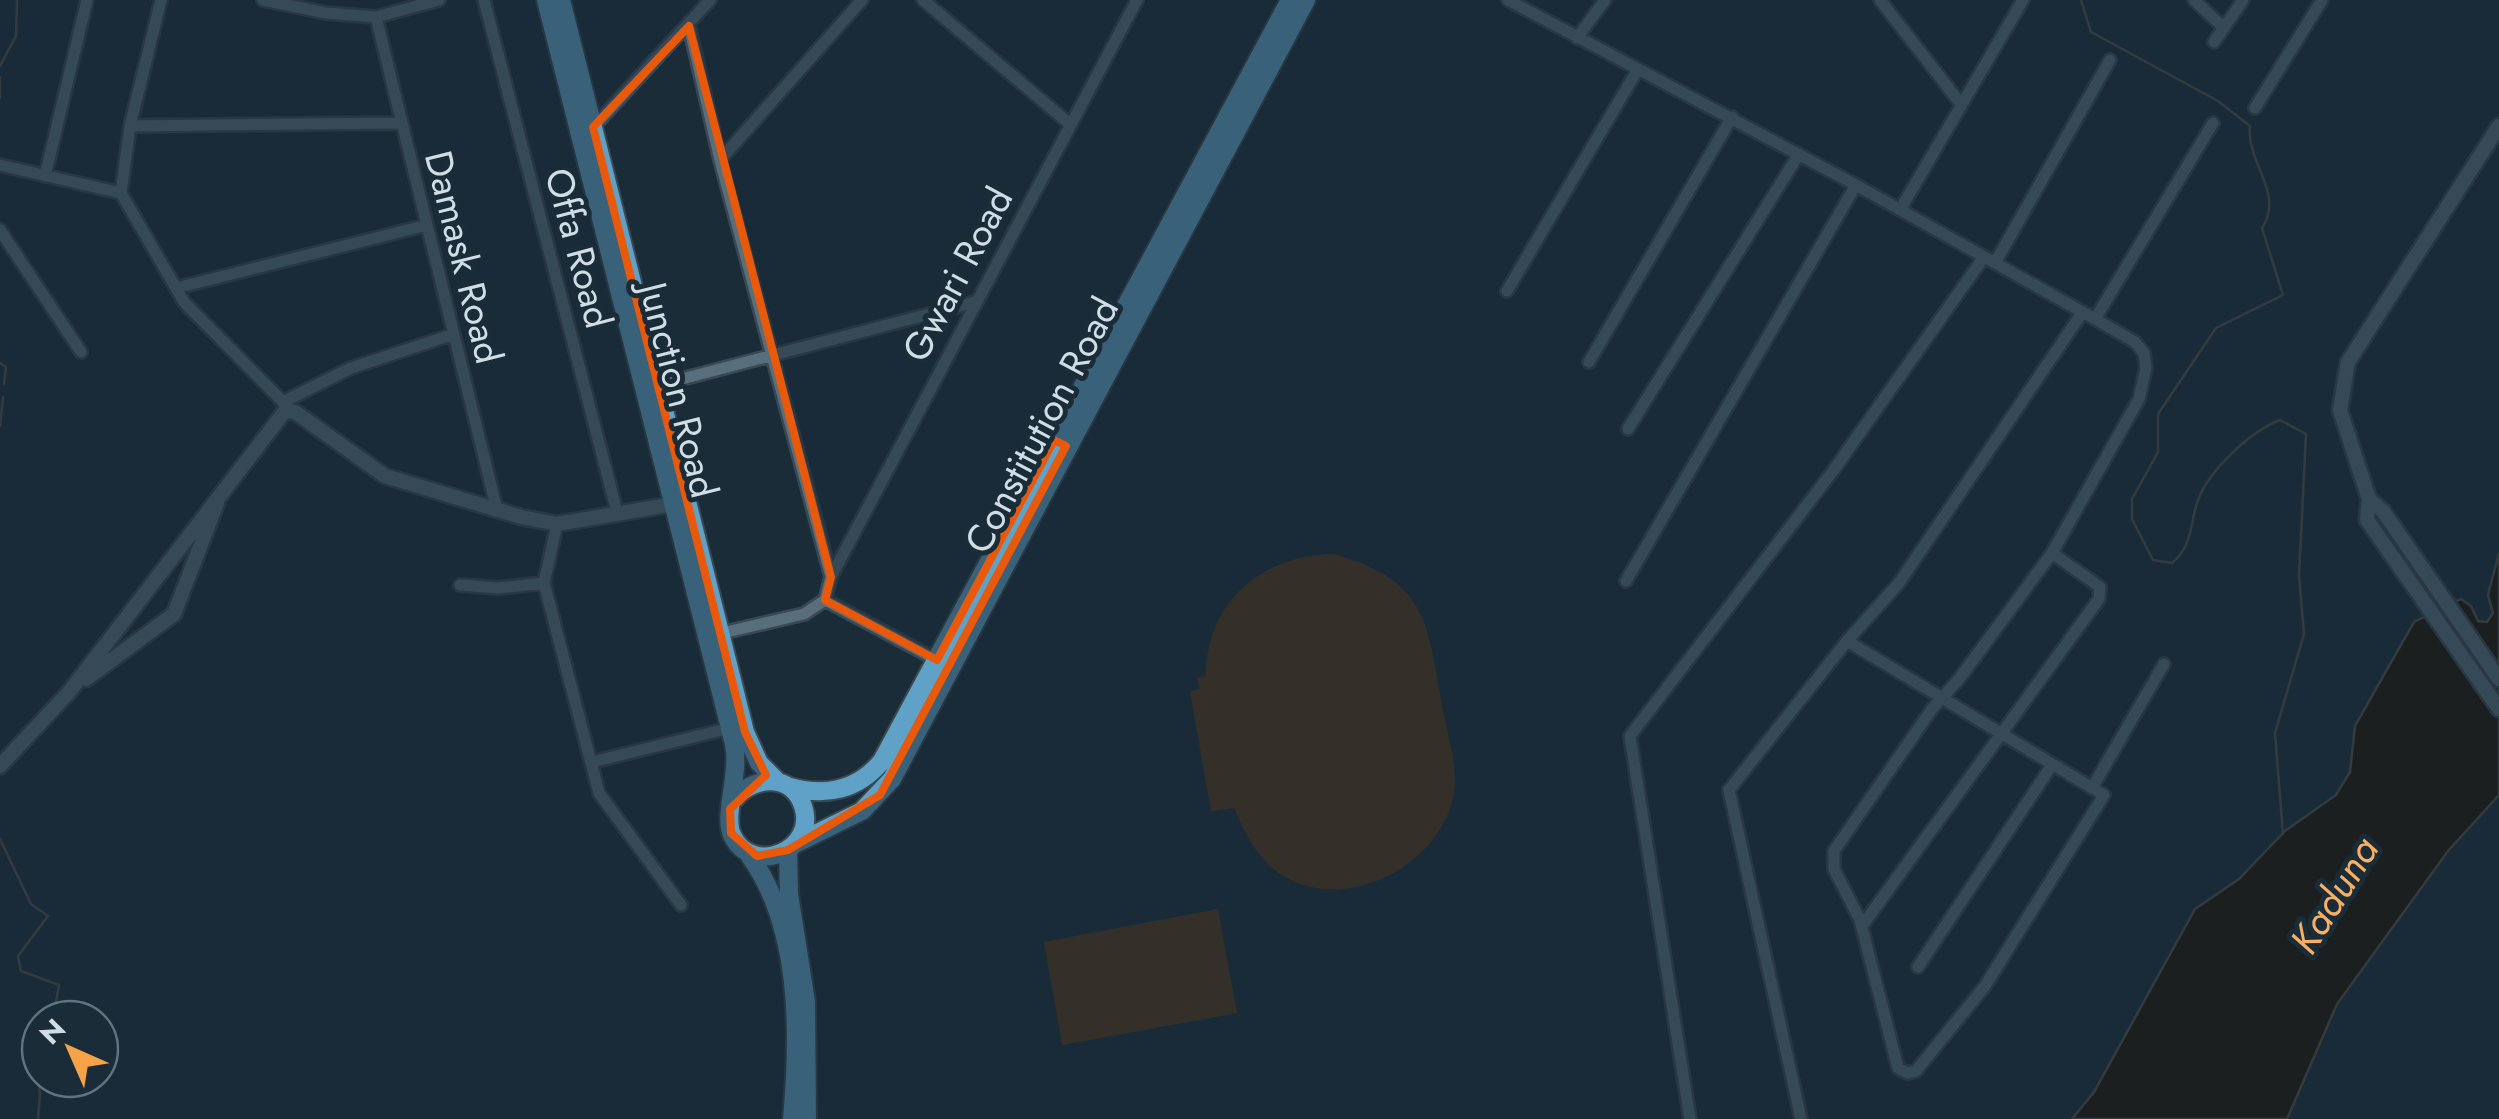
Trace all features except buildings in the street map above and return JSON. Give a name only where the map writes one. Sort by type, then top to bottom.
[{"type":"main road","name":"Junction Road","points":[[546,0],[730,728],[738,771],[734,798]]},
{"type":"main road","name":"Junction Road","points":[[561,0],[750,746],[759,763],[784,785]]},
{"type":"main road","name":"Constitution Road","points":[[792,847],[862,811],[892,779],[1060,443],[1290,0]]},
{"type":"main road","name":"Constitution Road","points":[[784,785],[834,791],[872,773],[1306,0]]},
{"type":"main road","points":[[746,852],[768,857],[792,847],[803,832],[804,808],[784,785],[754,782],[734,798],[728,821],[737,844],[770,884],[789,962],[796,1066],[792,1119]]},
{"type":"main road","points":[[792,847],[789,894],[806,1002],[807,1119]]},
{"type":"street","points":[[45,176],[87,0]]},
{"type":"street","points":[[160,0],[130,126],[120,193],[184,302],[287,406],[385,476],[497,510],[557,524],[674,504]]},
{"type":"street","points":[[263,0],[376,17],[439,0]]},
{"type":"street","name":"Offa Road","points":[[484,0],[617,512]]},
{"type":"street","points":[[592,127],[710,0]]},
{"type":"street","points":[[720,160],[862,0]]},
{"type":"street","points":[[923,0],[1071,125]]},
{"type":"street","name":"Gwari Road","points":[[825,600],[831,577],[1137,0]]},
{"type":"street","points":[[1508,0],[1900,210],[2134,342],[2144,354],[2146,368],[2138,399],[2052,553],[1942,695],[1834,851],[1834,869],[1862,926],[1898,1068],[1908,1073],[1916,1070],[1985,986],[2104,794],[1942,695],[1847,641]]},
{"type":"street","points":[[1577,38],[1605,0]]},
{"type":"street","points":[[1881,0],[1961,104]]},
{"type":"street","points":[[1900,210],[2023,0]]},
{"type":"street","points":[[2194,0],[2224,28]]},
{"type":"street","points":[[2214,42],[2243,0]]},
{"type":"street","points":[[2254,108],[2322,0]]},
{"type":"street","name":"Damask Road","points":[[376,17],[497,510]]},
{"type":"street","name":"Gwari Road","points":[[689,26],[720,160],[831,577]]},
{"type":"street","points":[[1690,1119],[1630,736],[1989,260],[2110,60]]},
{"type":"street","points":[[1507,291],[1638,69]]},
{"type":"street","points":[[1589,362],[1732,118]]},
{"type":"street","points":[[130,126],[400,123]]},
{"type":"street","points":[[2095,319],[2214,123]]},
{"type":"street","points":[[2499,126],[2348,362],[2340,410],[2369,499],[2367,520],[2499,708]]},
{"type":"street","points":[[1628,429],[1799,154]]},
{"type":"street","points":[[0,166],[120,193]]},
{"type":"street","points":[[1626,580],[1856,186]]},
{"type":"street","points":[[176,288],[427,225]]},
{"type":"street","points":[[0,230],[80,352]]},
{"type":"street","points":[[660,385],[975,302]]},
{"type":"street","points":[[1801,1119],[1728,798],[1733,783],[1899,583],[2082,313]]},
{"type":"street","points":[[0,766],[70,691],[287,406],[351,368],[451,335]]},
{"type":"street","points":[[70,691],[174,614],[223,488]]},
{"type":"street","points":[[2369,499],[2383,511],[2499,679]]},
{"type":"street","points":[[557,524],[544,583],[599,794],[614,820],[681,906]]},
{"type":"street","points":[[1862,926],[2098,599],[2100,588],[2092,579],[2052,553]]},
{"type":"street","points":[[460,584],[498,588],[544,583]]},
{"type":"street","points":[[722,633],[804,614],[825,600],[937,660]]},
{"type":"street","points":[[2092,788],[2164,664]]},
{"type":"street","points":[[592,762],[730,728]]},
{"type":"street","points":[[1918,967],[2052,765]]},
{"type":"highlighted area","points":[[689,26],[831,577],[825,600],[937,660],[1054,440],[1066,446],[880,795],[788,850],[757,856],[731,833],[730,809],[766,775],[745,732],[593,127]]},
{"type":"shaded area","points":[[1334,554],[1366,565],[1390,579],[1419,612],[1433,657],[1453,756],[1455,788],[1443,825],[1426,848],[1403,867],[1350,888],[1322,889],[1294,882],[1270,866],[1253,846],[1234,808],[1211,811],[1190,691],[1200,689],[1197,678],[1206,676],[1216,626],[1243,588],[1284,563]]},
{"type":"shaded area","points":[[1218,909],[1237,1013],[1062,1045],[1044,942]]},
{"type":"water","name":"Kaduna","points":[[2499,553],[2499,795],[2448,851],[2337,1004],[2287,1119],[2072,1119],[2094,1092],[2195,909],[2239,879],[2285,831],[2336,795],[2350,772],[2355,726],[2414,622],[2461,599],[2471,606],[2478,621],[2487,622],[2493,613],[2488,595]]},
{"type":"waterway","points":[[0,66],[16,36],[17,0]]},
{"type":"waterway","points":[[2081,0],[2091,32],[2218,101],[2250,126],[2253,153],[2267,190],[2268,215],[2262,228],[2283,295],[2216,328],[2158,414],[2158,452],[2132,499],[2132,519],[2153,560],[2172,563],[2188,541],[2203,488],[2232,453],[2280,420],[2306,434],[2299,575],[2304,634],[2275,733],[2283,834]]},
{"type":"waterway","points":[[0,77],[0,98]]},
{"type":"waterway","points":[[0,363],[6,367],[4,384]]},
{"type":"waterway","points":[[0,426],[3,397]]},
{"type":"waterway","points":[[0,839],[31,904],[48,916],[18,956],[21,971],[59,985],[57,999]]},
{"type":"waterway","points":[[38,1119],[40,1099]]}]
